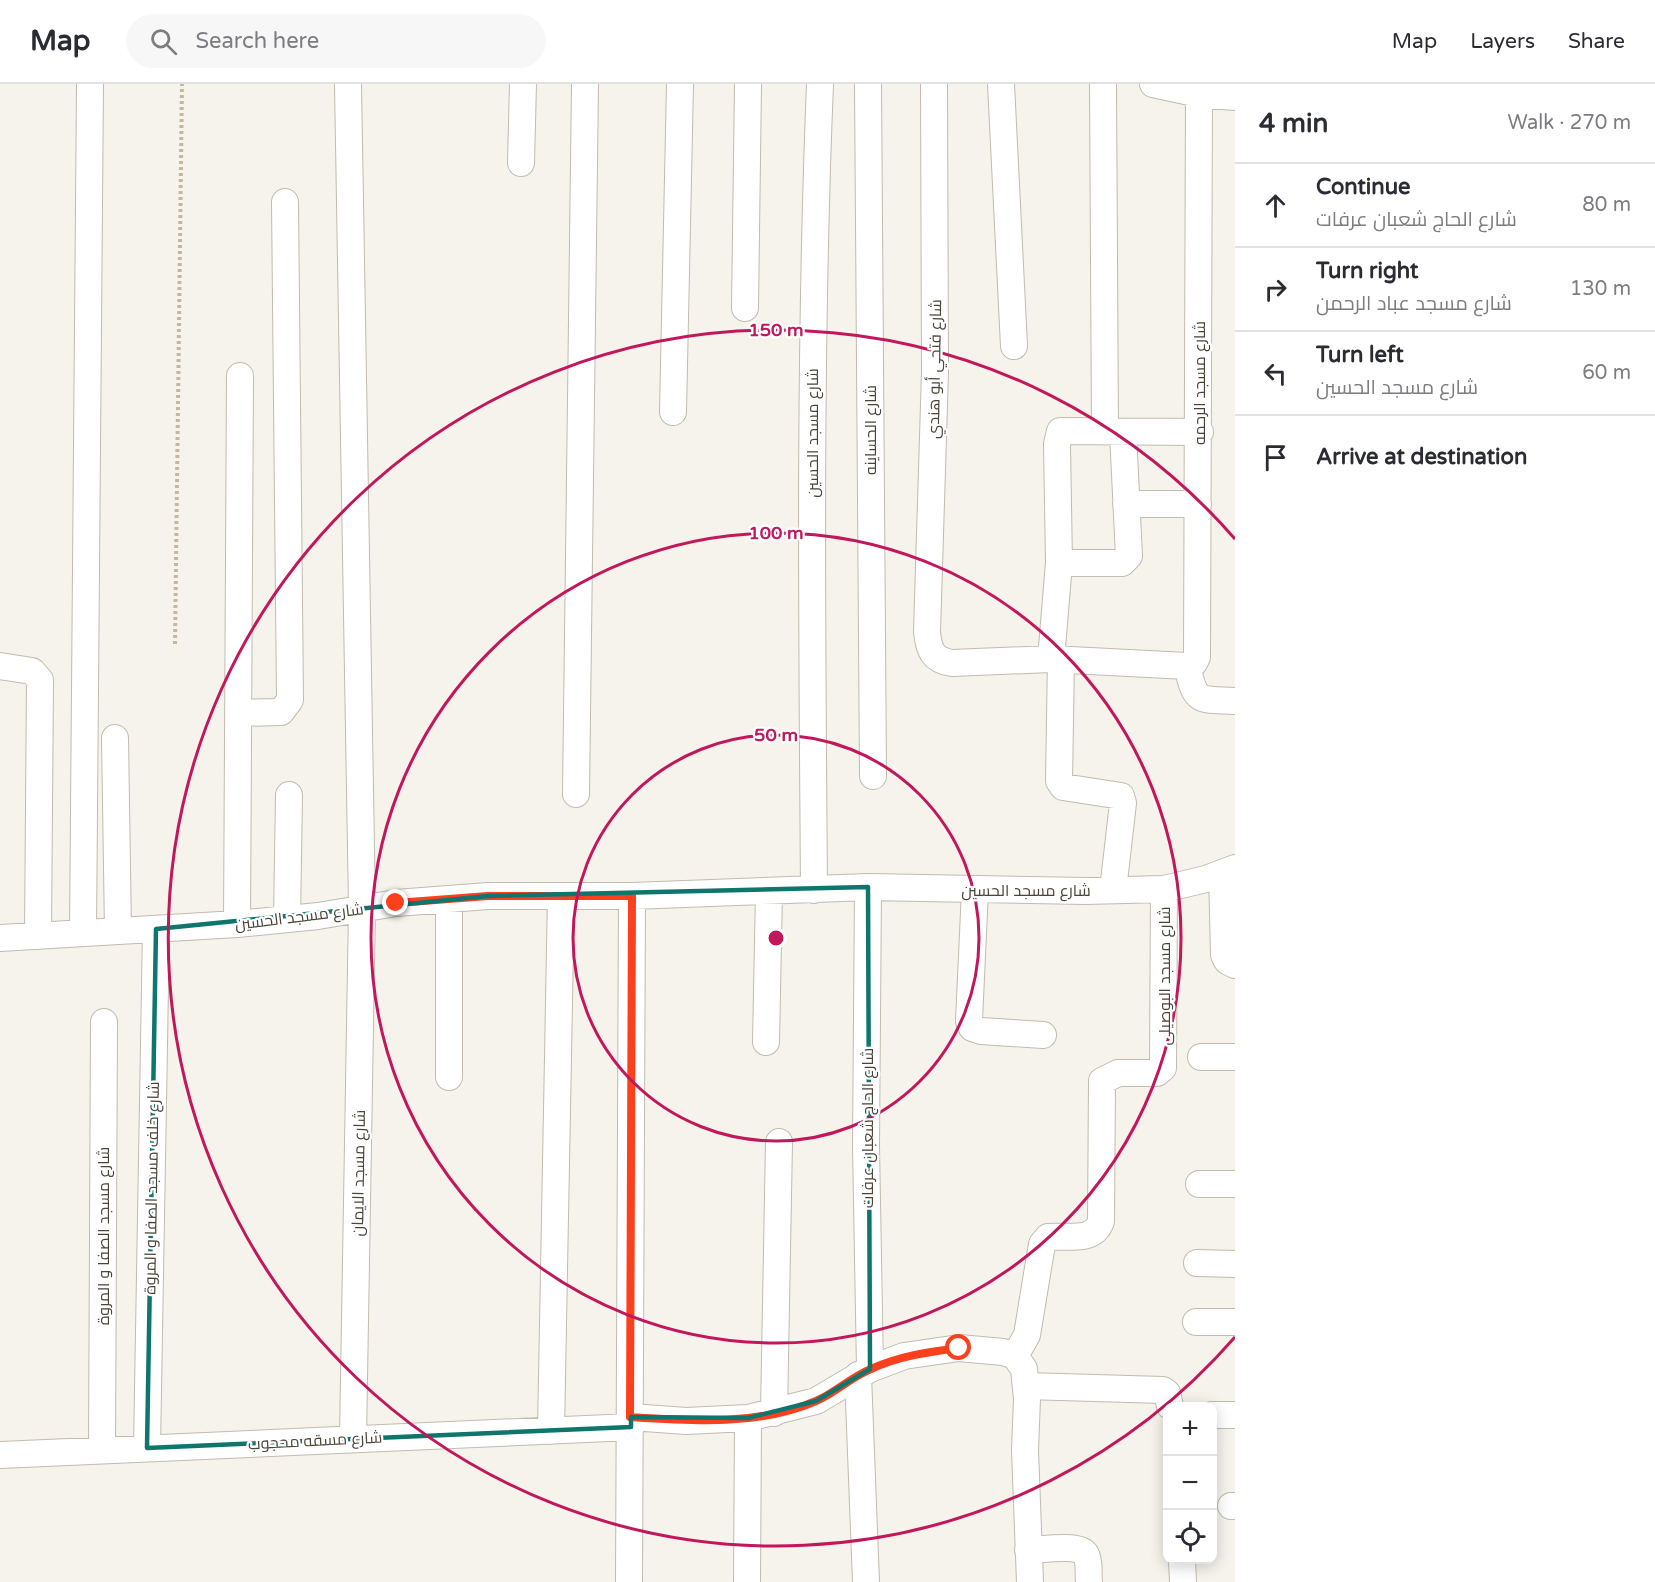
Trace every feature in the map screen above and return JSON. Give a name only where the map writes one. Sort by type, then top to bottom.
[{"type":"street","points":[[83,933],[90,84]]},
{"type":"street","name":"شارع مسجد الايمان","points":[[348,84],[362,908],[353,1438]]},
{"type":"street","points":[[521,163],[523,84]]},
{"type":"street","points":[[576,794],[585,84]]},
{"type":"street","points":[[673,412],[680,84]]},
{"type":"street","points":[[745,308],[748,84]]},
{"type":"street","name":"شارع مسجد الحسين","points":[[814,890],[812,441],[814,231],[820,84]]},
{"type":"street","name":"شارع الحساينه","points":[[868,84],[873,776]]},
{"type":"street","name":"شارع فتحي أبو هندي","points":[[934,84],[935,372],[927,632],[931,653],[940,661],[952,663],[1056,659]]},
{"type":"street","points":[[1001,84],[1014,346]]},
{"type":"street","points":[[1059,563],[1122,564],[1127,561],[1129,555],[1126,504],[1114,433],[1103,84]]},
{"type":"street","points":[[1160,85],[1218,93]]},
{"type":"street","name":"شارع مسجد الرحمه","points":[[1186,666],[1194,663],[1197,657],[1200,432],[1218,93]]},
{"type":"street","points":[[238,713],[281,712],[290,700],[285,202]]},
{"type":"street","points":[[237,924],[240,376]]},
{"type":"street","points":[[1113,890],[1123,803],[1121,796],[1073,790],[1063,787],[1059,781],[1056,659],[1059,563],[1058,434],[1060,431],[1200,432]]},
{"type":"street","points":[[1126,504],[1198,504]]},
{"type":"street","points":[[1056,659],[1186,666],[1193,691],[1198,696],[1205,700],[1235,701]]},
{"type":"street","points":[[0,666],[32,671],[40,680],[38,936]]},
{"type":"street","points":[[116,738],[118,931]]},
{"type":"street","points":[[287,919],[289,795]]},
{"type":"street","points":[[1228,871],[1224,955],[1227,961],[1235,965]]},
{"type":"street","name":"شارع مسجد الحسين","points":[[0,938],[237,924],[362,908],[488,896],[632,896],[868,887],[975,890],[1164,889],[1228,871]]},
{"type":"street","name":"شارع الحاج شعبان عرفات","points":[[866,1582],[864,1372],[868,887]]},
{"type":"street","name":"شارع مسجد البوصيلى","points":[[1015,1356],[1027,1335],[1042,1244],[1048,1238],[1091,1235],[1098,1230],[1101,1221],[1102,1081],[1118,1073],[1156,1073],[1163,1068],[1164,889]]},
{"type":"street","points":[[975,890],[969,1021],[972,1028],[981,1031],[1043,1035]]},
{"type":"street","points":[[766,1042],[769,892]]},
{"type":"street","points":[[551,1431],[561,896]]},
{"type":"street","points":[[629,1582],[632,896]]},
{"type":"street","points":[[449,899],[449,1077]]},
{"type":"street","name":"شارع خلف مسجد الصفا و المروة","points":[[147,1448],[156,929]]},
{"type":"street","name":"شارع مسجد الصفا و المروة","points":[[102,1450],[104,1022]]},
{"type":"street","points":[[1201,1057],[1235,1057]]},
{"type":"street","points":[[774,1413],[778,1142]]},
{"type":"street","points":[[1199,1184],[1235,1184]]},
{"type":"street","points":[[1197,1263],[1235,1264]]},
{"type":"street","points":[[1196,1322],[1235,1322]]},
{"type":"street","points":[[631,1422],[748,1418],[774,1413],[816,1401],[864,1372],[904,1356],[959,1348],[1003,1352],[1015,1356],[1024,1369],[1026,1386],[1029,1582]]},
{"type":"street","points":[[1026,1386],[1162,1390],[1167,1392],[1169,1402]]},
{"type":"street","points":[[1217,1415],[1235,1415]]},
{"type":"street","points":[[747,1582],[748,1418]]},
{"type":"street","name":"شارع مسقه محجوب","points":[[0,1455],[551,1431],[631,1422]]},
{"type":"street","points":[[1028,1550],[1075,1548],[1083,1551],[1087,1555],[1089,1582]]},
{"type":"street","points":[[1182,1564],[1183,1582]]},
{"type":"path","points":[[175,644],[182,84]]},
{"type":"highlighted area","points":[[868,887],[870,1369],[816,1401],[748,1418],[631,1417],[631,1427],[147,1448],[156,929],[488,896]]},
{"type":"route","points":[[396,903],[488,896],[632,896],[630,1417],[686,1421],[748,1418],[774,1413],[816,1401],[858,1375],[904,1356],[959,1348]]}]
